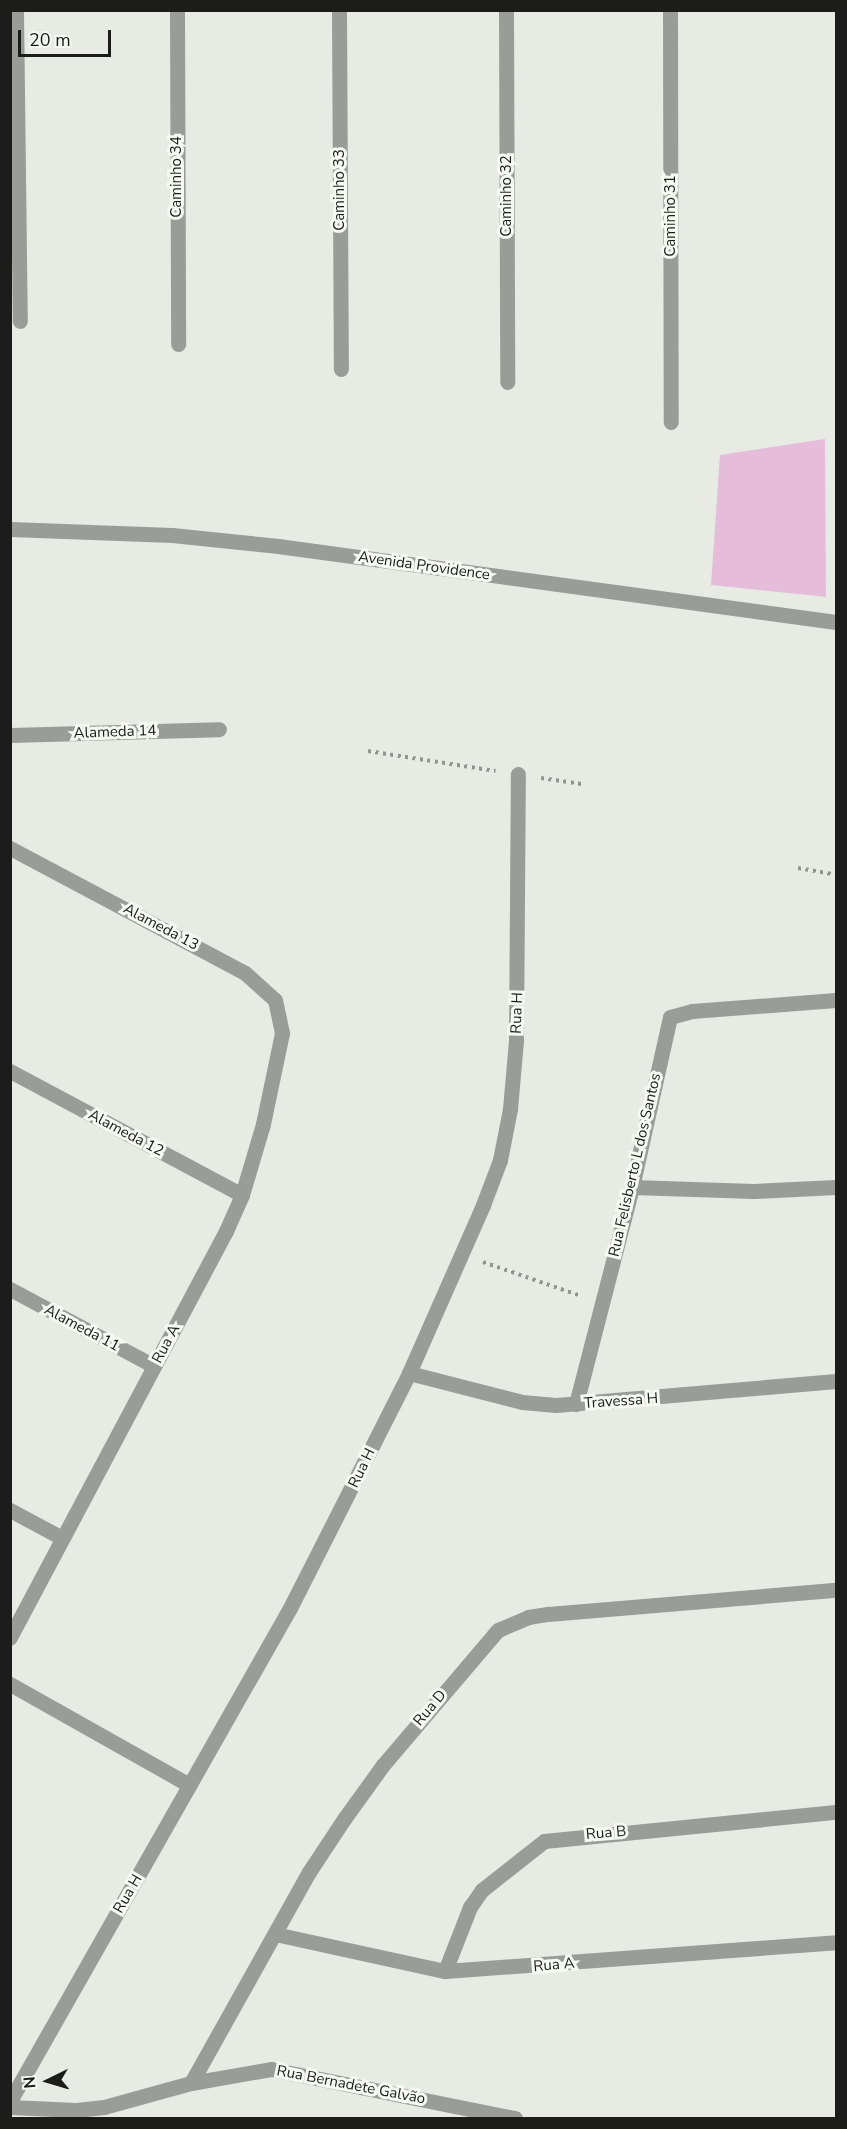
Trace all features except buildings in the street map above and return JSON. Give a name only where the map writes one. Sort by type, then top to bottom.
[{"type":"street","points":[[16,10],[20,321]]},
{"type":"street","name":"Caminho 34","points":[[177,10],[178,344]]},
{"type":"street","name":"Caminho 33","points":[[339,10],[341,369]]},
{"type":"street","name":"Caminho 32","points":[[506,10],[507,382]]},
{"type":"street","name":"Caminho 31","points":[[670,10],[672,422]]},
{"type":"street","name":"Avenida Providence","points":[[10,529],[172,535],[278,546],[837,622]]},
{"type":"street","name":"Alameda 14","points":[[10,735],[219,729]]},
{"type":"street","name":"Rua H","points":[[10,2101],[290,1608],[410,1373],[462,1255],[500,1160],[510,1109],[518,980],[518,774]]},
{"type":"street","name":"Alameda 13","points":[[10,848],[244,973],[275,1000],[282,1033]]},
{"type":"street","name":"Rua Felisberto L dos Santos","points":[[576,1404],[633,1187],[665,1026],[670,1017],[692,1011],[837,1000]]},
{"type":"street","name":"Rua A","points":[[10,1638],[242,1194],[263,1124],[282,1033]]},
{"type":"street","name":"Alameda 12","points":[[10,1071],[242,1194]]},
{"type":"street","points":[[633,1187],[754,1191],[837,1187]]},
{"type":"street","name":"Alameda 11","points":[[10,1289],[154,1366]]},
{"type":"street","name":"Travessa H","points":[[410,1373],[522,1402],[576,1404],[837,1381]]},
{"type":"street","points":[[10,1510],[62,1538]]},
{"type":"street","name":"Rua D","points":[[191,2083],[275,1934],[363,1791],[498,1630],[528,1617],[548,1614],[837,1590]]},
{"type":"street","points":[[10,1684],[189,1785]]},
{"type":"street","name":"Rua B","points":[[445,1971],[470,1907],[482,1890],[544,1841],[837,1812]]},
{"type":"street","name":"Rua A","points":[[275,1934],[445,1971],[837,1942]]},
{"type":"street","name":"Rua Bernadete Galvão","points":[[10,2107],[76,2110],[104,2106],[191,2083],[272,2069],[515,2118]]},
{"type":"path","points":[[369,751],[582,784]]},
{"type":"path","points":[[798,868],[837,875]]},
{"type":"path","points":[[462,1255],[602,1304]]}]
